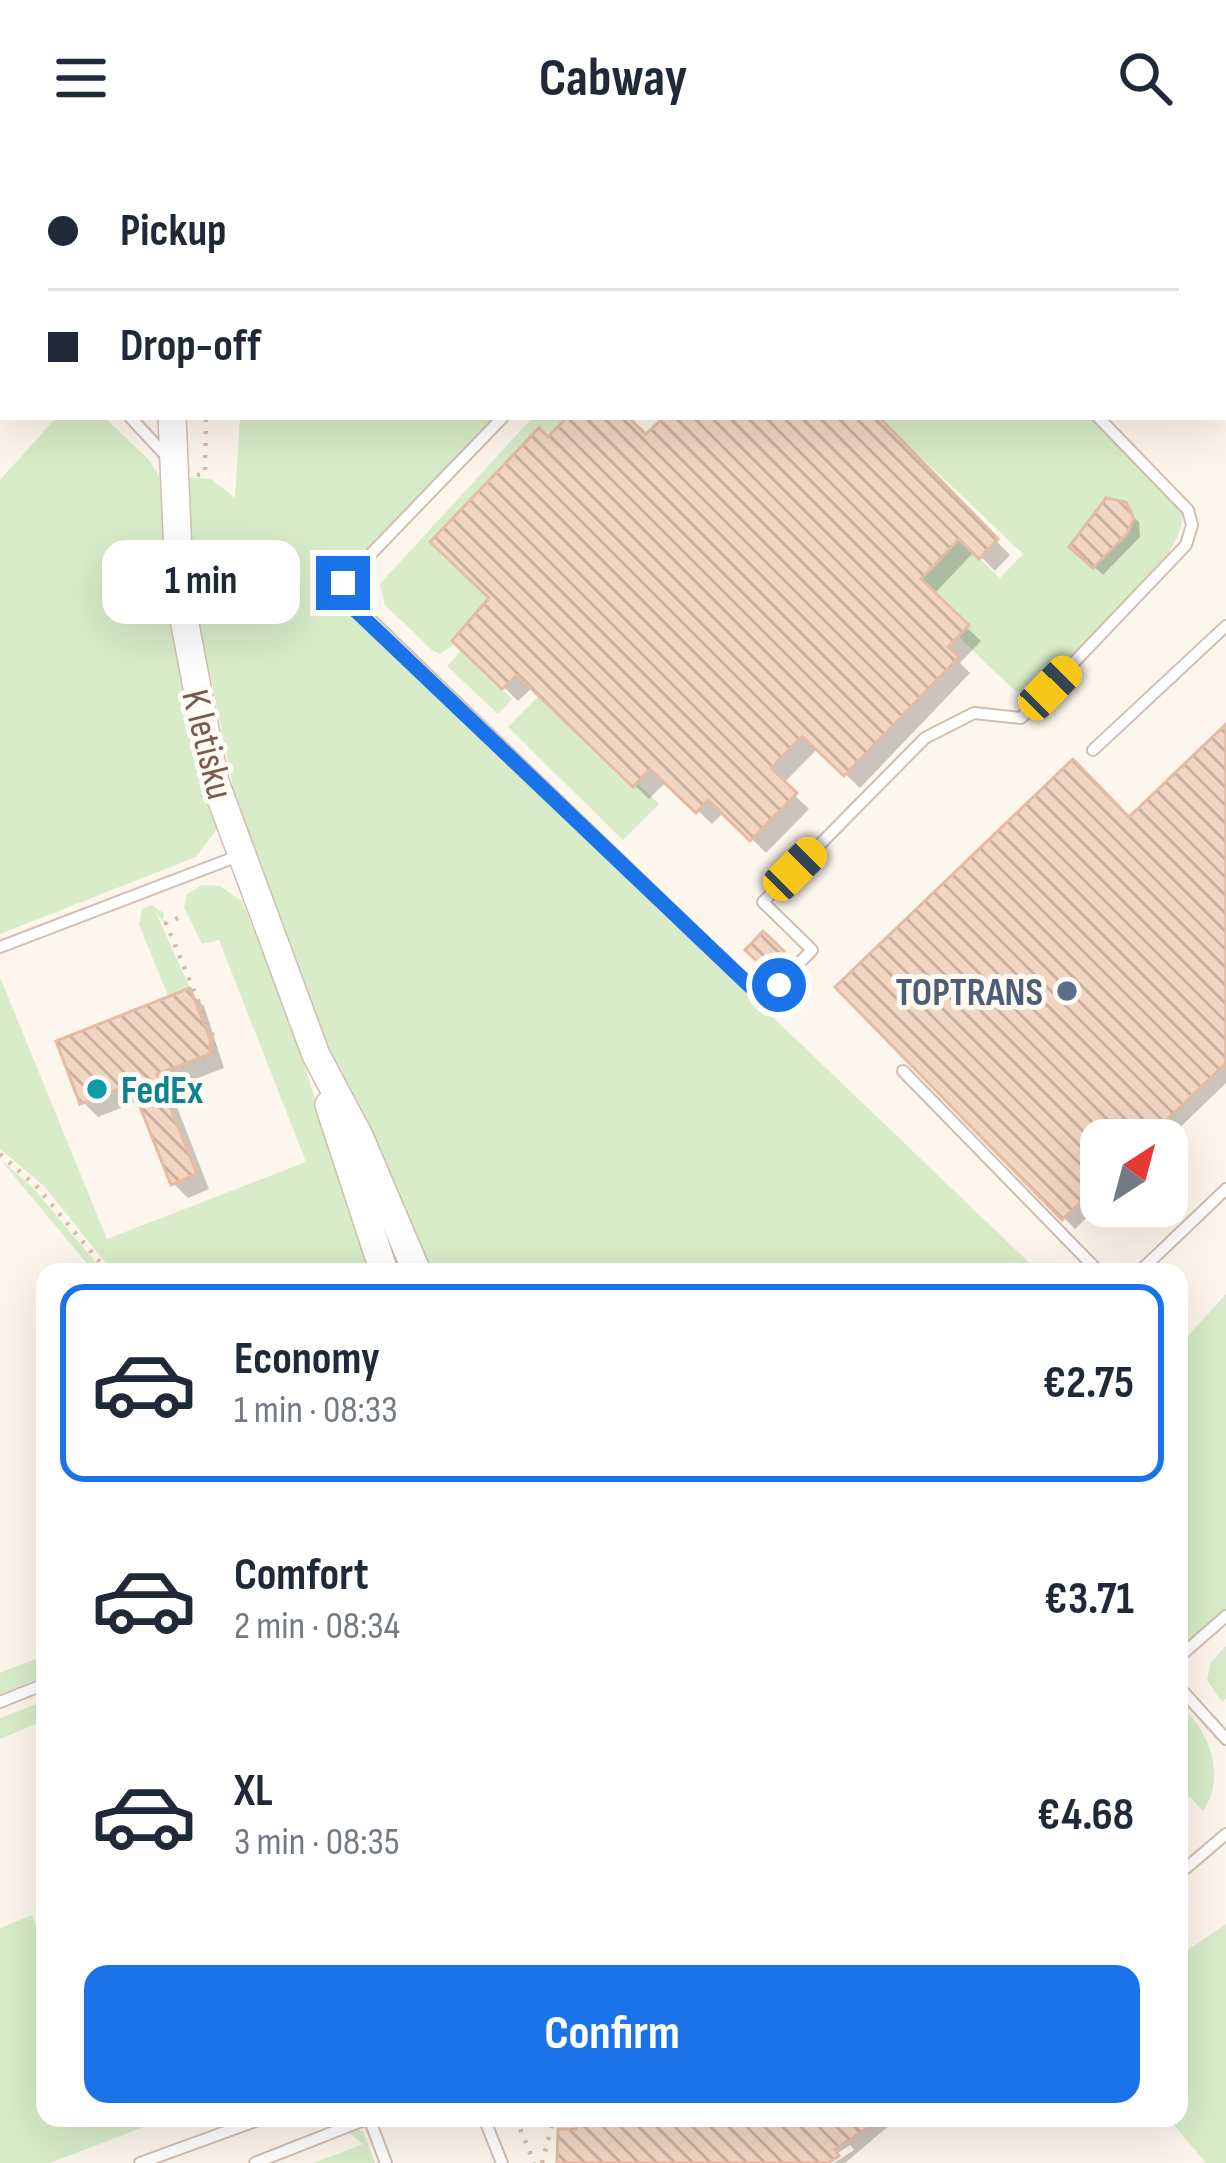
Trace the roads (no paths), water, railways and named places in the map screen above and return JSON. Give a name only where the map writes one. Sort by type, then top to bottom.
[{"type":"street","name":"K letisku","points":[[172,420],[173,525],[190,663],[238,856],[316,1055],[342,1152],[381,1263]]},
{"type":"street","name":"K letisku","points":[[316,1055],[359,1136],[413,1263]]},
{"type":"lane","points":[[133,420],[174,465]]},
{"type":"lane","points":[[499,420],[343,583],[342,592],[750,986],[764,991],[779,985],[812,950],[763,902],[925,738],[974,713],[1021,718],[1186,545],[1192,524],[1181,500],[1101,420]]},
{"type":"lane","points":[[1093,750],[1226,626]]},
{"type":"lane","points":[[0,947],[238,856]]},
{"type":"lane","points":[[903,1071],[1090,1263]]},
{"type":"lane","points":[[1148,1263],[1226,1189]]},
{"type":"lane","points":[[1188,1649],[1226,1616]]},
{"type":"lane","points":[[0,1702],[36,1688]]},
{"type":"lane","points":[[1188,1697],[1226,1739]]},
{"type":"lane","points":[[1188,1866],[1226,1834]]},
{"type":"lane","points":[[140,2163],[239,2127]]},
{"type":"lane","points":[[255,2163],[346,2127]]},
{"type":"lane","points":[[372,2127],[386,2163]]},
{"type":"lane","points":[[488,2127],[502,2163]]},
{"type":"place","name":"TOPTRANS","points":[[1067,991]]},
{"type":"place","name":"FedEx","points":[[97,1089]]}]
